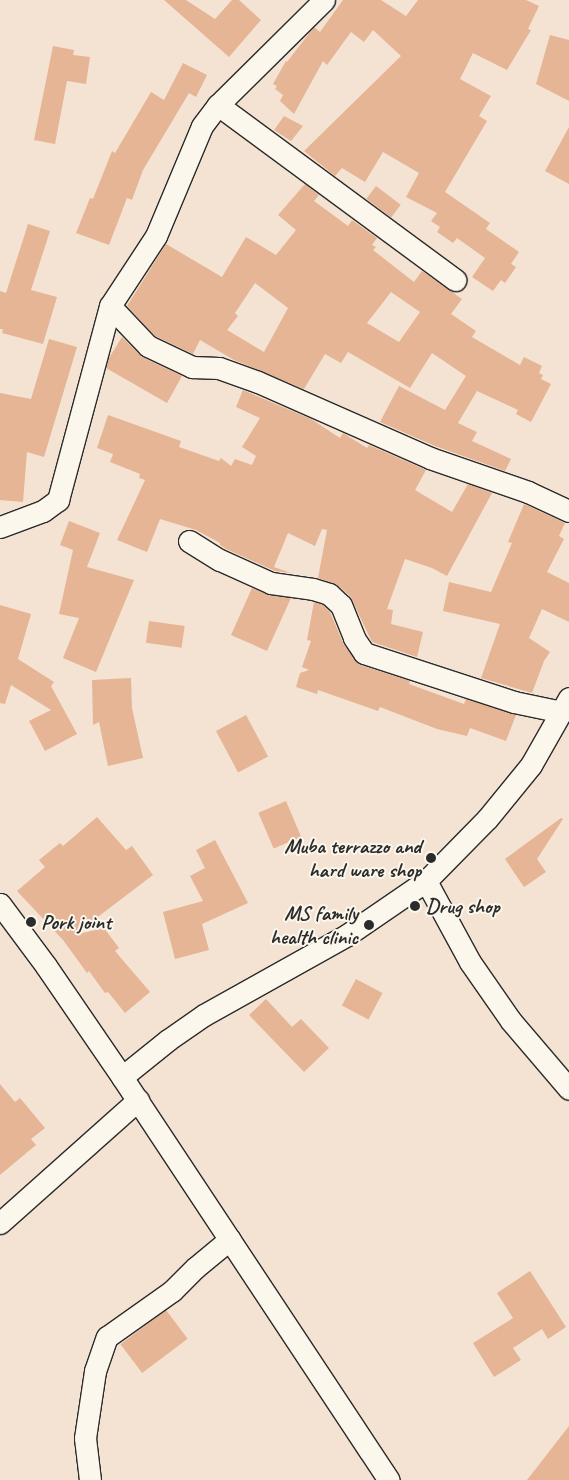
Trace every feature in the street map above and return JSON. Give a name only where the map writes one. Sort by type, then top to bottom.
[{"type":"street","points":[[0,527],[43,511],[58,500],[110,306],[156,236],[192,146],[202,126],[218,105],[324,0]]},
{"type":"street","points":[[218,105],[455,280]]},
{"type":"street","points":[[110,306],[148,346],[192,367],[219,368],[258,382],[430,458],[528,492],[569,511]]},
{"type":"street","points":[[122,1077],[168,1040],[204,1015],[347,934],[426,881],[487,819],[531,765],[565,705],[514,702],[364,652],[354,638],[341,605],[329,594],[313,589],[271,584],[220,560],[189,540]]},
{"type":"street","points":[[426,881],[470,962],[512,1021],[569,1089]]},
{"type":"street","points":[[0,904],[46,966],[138,1100],[389,1480]]},
{"type":"street","points":[[0,1223],[138,1100]]},
{"type":"street","points":[[90,1480],[85,1438],[94,1371],[107,1337],[172,1291],[195,1268],[230,1239]]},
{"type":"building","points":[[164,0],[186,0],[215,19],[232,0],[239,0],[261,20],[229,57]]},
{"type":"building","points":[[343,0],[381,0],[406,16],[418,0],[526,0],[539,6],[528,29],[531,30],[507,70],[473,53],[460,79],[491,96],[479,116],[487,121],[445,192],[490,223],[486,229],[519,252],[511,264],[516,267],[505,283],[501,280],[493,291],[472,277],[485,258],[457,238],[453,243],[437,232],[440,227],[431,221],[437,213],[406,197],[419,173],[383,152],[365,182],[342,168],[335,176],[304,151],[401,56],[373,30],[364,42],[351,32],[327,65],[323,61],[294,114],[280,101],[283,95],[275,89],[277,86],[273,84],[286,61],[314,27],[320,32]]},
{"type":"building","points":[[550,35],[569,40],[569,101],[536,84]]},
{"type":"building","points":[[53,46],[74,50],[73,55],[90,57],[86,84],[67,81],[55,144],[34,140]]},
{"type":"building","points":[[183,63],[207,75],[196,97],[189,93],[143,170],[132,200],[127,198],[109,245],[76,233],[90,198],[93,199],[112,151],[115,153],[151,92],[164,100]]},
{"type":"building","points":[[284,116],[303,126],[291,141],[274,130]]},
{"type":"building","points":[[569,127],[569,184],[545,171]]},
{"type":"building","points":[[305,184],[319,195],[314,201],[348,226],[352,220],[377,238],[372,245],[376,247],[373,250],[414,282],[422,271],[462,299],[451,314],[476,331],[472,337],[520,365],[524,357],[542,366],[539,373],[543,375],[541,379],[551,384],[531,422],[516,414],[518,410],[477,391],[458,423],[477,432],[472,441],[511,459],[505,471],[435,446],[380,422],[399,386],[445,410],[466,376],[432,353],[410,388],[348,352],[341,363],[325,354],[304,389],[234,360],[200,340],[193,354],[155,336],[127,306],[166,244],[222,277],[246,237],[276,255],[296,230],[278,215]],"holes":[[[255,283],[288,308],[264,352],[227,330],[238,316],[235,313]],[[391,292],[420,312],[399,342],[367,323]]]},
{"type":"building","points":[[376,186],[401,205],[391,217],[366,199]]},
{"type":"building","points":[[28,224],[50,231],[31,290],[57,297],[43,344],[2,333],[3,329],[0,329],[0,291],[6,293]]},
{"type":"building","points":[[122,337],[142,357],[182,376],[167,403],[106,368],[109,358]]},
{"type":"building","points":[[49,339],[77,347],[44,457],[27,452],[23,502],[0,500],[0,393],[31,399]]},
{"type":"building","points":[[243,390],[311,419],[340,438],[343,433],[367,448],[369,445],[426,470],[415,490],[452,512],[468,484],[492,493],[447,576],[432,568],[405,559],[387,609],[393,610],[391,624],[423,632],[417,657],[372,642],[350,596],[337,585],[318,578],[327,530],[322,529],[315,546],[288,533],[274,567],[291,573],[275,571],[226,549],[220,543],[196,530],[160,519],[147,552],[117,540],[145,480],[139,478],[140,474],[110,462],[113,454],[97,448],[108,415],[181,441],[179,447],[219,461],[221,458],[231,466],[235,459],[252,465],[256,456],[242,447],[260,418],[236,407]]},
{"type":"building","points":[[524,504],[565,523],[559,536],[564,539],[547,572],[569,583],[569,622],[542,609],[529,638],[550,652],[544,661],[532,693],[481,678],[500,624],[443,611],[449,582],[491,592],[512,543],[508,542]]},
{"type":"building","points":[[69,521],[100,533],[87,567],[134,580],[96,672],[63,658],[79,618],[59,614],[73,550],[60,545]]},
{"type":"building","points":[[252,588],[269,595],[291,598],[267,651],[231,635]]},
{"type":"building","points":[[314,602],[323,605],[330,612],[344,645],[360,665],[410,681],[409,684],[464,704],[466,699],[516,715],[506,741],[470,728],[467,736],[437,729],[380,707],[378,711],[318,690],[317,694],[296,687],[300,673],[309,670],[302,667],[311,641],[307,640]]},
{"type":"building","points":[[0,605],[31,614],[18,659],[54,682],[51,686],[77,734],[45,751],[29,721],[51,710],[11,685],[5,704],[0,703]]},
{"type":"building","points":[[149,621],[185,626],[182,648],[146,643]]},
{"type":"building","points":[[131,678],[132,708],[143,758],[108,766],[99,722],[93,725],[92,680]]},
{"type":"building","points":[[246,715],[268,756],[238,772],[216,731]]},
{"type":"building","points":[[286,801],[301,837],[274,849],[258,813]]},
{"type":"building","points":[[97,817],[126,850],[132,846],[153,875],[74,935],[104,928],[119,948],[115,951],[150,992],[125,1013],[108,992],[105,993],[89,971],[87,973],[63,940],[17,891],[45,867],[39,860],[60,843],[63,846]]},
{"type":"building","points":[[561,818],[563,819],[537,859],[546,872],[524,887],[505,859]]},
{"type":"building","points":[[215,840],[248,903],[202,924],[209,950],[175,959],[163,912],[203,901],[190,876],[205,868],[196,850]]},
{"type":"building","points":[[356,979],[382,993],[368,1020],[342,1005]]},
{"type":"building","points":[[266,999],[292,1027],[301,1019],[329,1048],[304,1072],[249,1015]]},
{"type":"building","points":[[0,1084],[15,1102],[20,1098],[45,1128],[31,1139],[36,1145],[0,1175]]},
{"type":"building","points":[[530,1271],[566,1327],[548,1339],[542,1329],[513,1348],[521,1360],[494,1377],[473,1343],[513,1318],[497,1293]]},
{"type":"building","points":[[166,1310],[188,1339],[142,1373],[120,1344]]},
{"type":"building","points":[[569,1426],[569,1480],[527,1480]]},
{"type":"place","name":"Muba terrazzo and hard ware shop","points":[[431,858]]},
{"type":"place","name":"Drug shop","points":[[415,906]]},
{"type":"place","name":"Pork joint","points":[[31,922]]},
{"type":"place","name":"MS family health clinic","points":[[369,925]]}]
